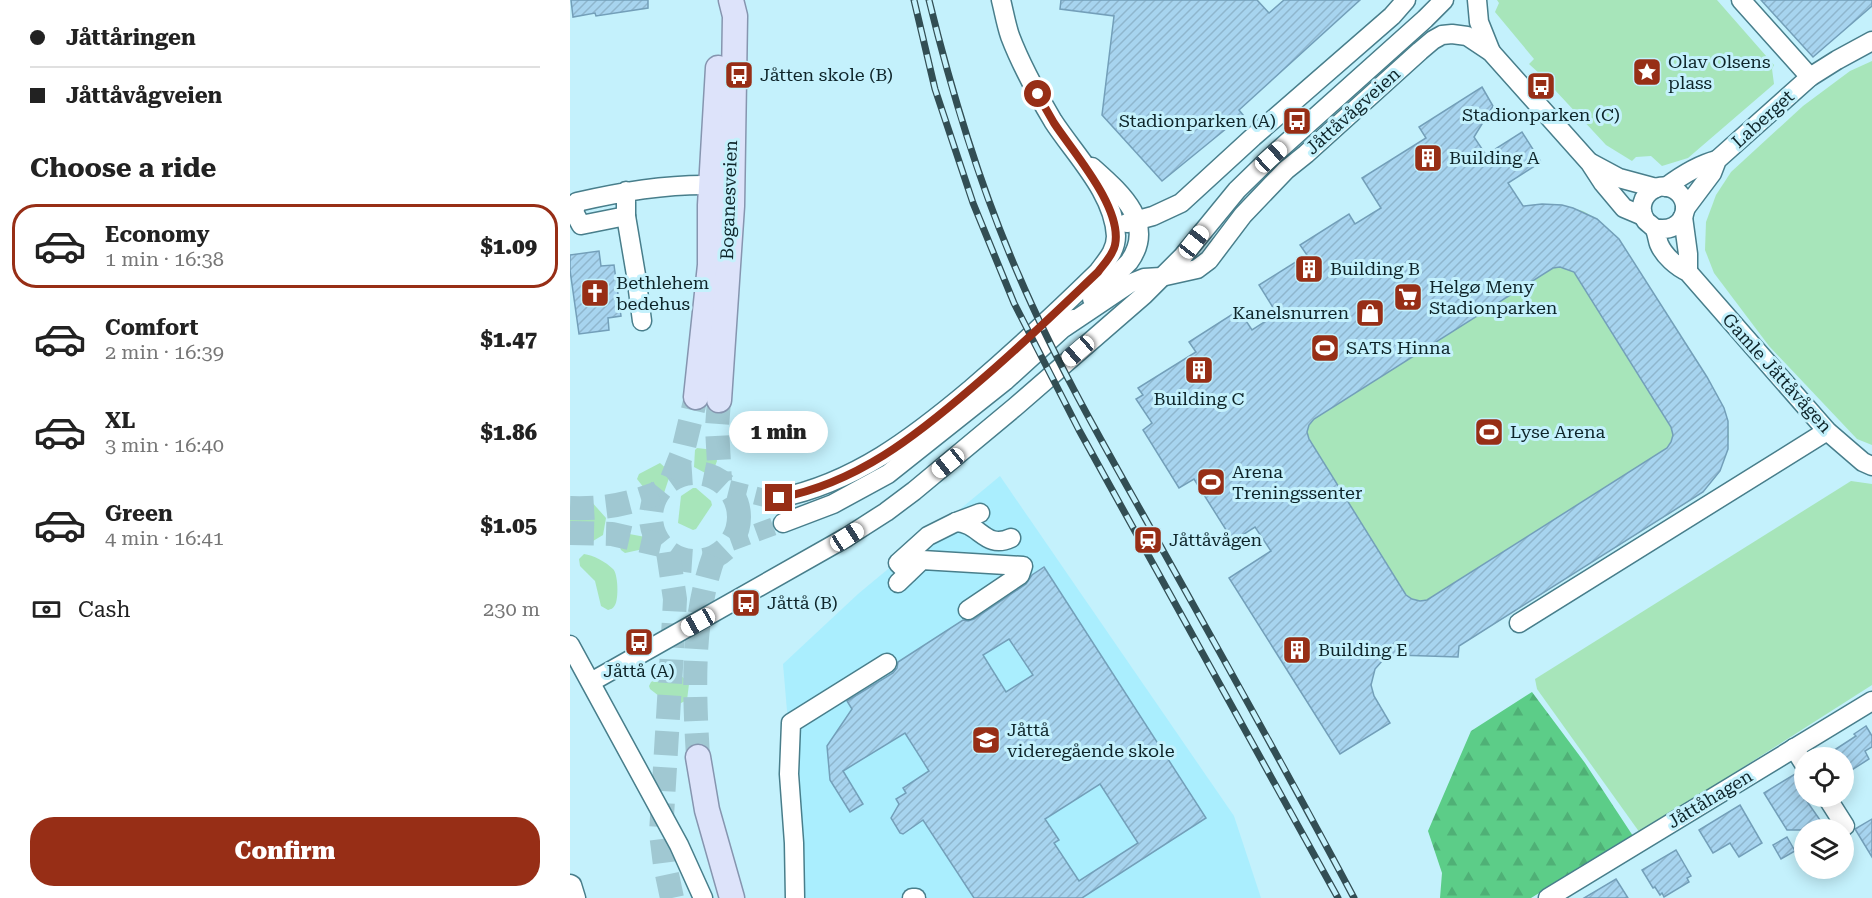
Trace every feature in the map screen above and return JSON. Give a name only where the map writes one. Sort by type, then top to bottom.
[{"type":"main road","name":"Boganesveien","points":[[725,0],[720,15],[712,186],[707,398],[732,206],[735,16],[732,0]]},
{"type":"main road","points":[[698,757],[707,810],[732,898]]},
{"type":"street","points":[[1001,0],[1009,34],[1030,80],[1054,123],[1080,156],[1127,202],[1138,220]]},
{"type":"street","points":[[1114,227],[1153,216],[1181,203],[1392,16],[1406,0]]},
{"type":"street","points":[[591,682],[847,537],[886,512],[1015,407],[1161,277],[1183,256],[1237,190],[1444,0]]},
{"type":"street","points":[[1477,0],[1479,22],[1491,52],[1590,163],[1624,208],[1662,230],[1678,224],[1684,213]]},
{"type":"street","name":"Laberget","points":[[1741,0],[1810,77]]},
{"type":"street","name":"Jåttåvågveien","points":[[1065,327],[1129,284],[1144,278],[1161,277],[1197,269],[1209,260],[1243,215],[1286,170],[1433,40],[1452,34],[1467,36],[1491,52]]},
{"type":"street","name":"Laberget","points":[[1661,187],[1683,174],[1717,160],[1810,77],[1872,41]]},
{"type":"street","points":[[779,498],[811,490],[849,474],[899,446],[939,416],[996,367],[1098,272],[1112,254],[1115,245],[1114,227],[1110,211],[1080,156]]},
{"type":"street","name":"Laberget","points":[[1684,213],[1712,173],[1717,160]]},
{"type":"street","points":[[1590,163],[1619,178],[1673,189],[1678,193],[1684,201],[1688,272]]},
{"type":"street","points":[[626,216],[581,225],[574,212],[577,202],[626,191],[658,187],[712,186]]},
{"type":"street","points":[[1649,222],[1642,206],[1644,199],[1649,192],[1661,187]]},
{"type":"street","points":[[626,191],[626,216],[642,321]]},
{"type":"street","name":"Jåttåvågveien","points":[[783,523],[833,504],[888,474],[1005,381],[1065,327],[1129,262],[1139,243],[1138,220]]},
{"type":"street","name":"Gamle Jåttåvågen","points":[[1649,222],[1659,246],[1678,268],[1688,272],[1827,431],[1863,462],[1872,466]]},
{"type":"street","points":[[1519,623],[1827,431]]},
{"type":"street","points":[[968,610],[1020,575],[1023,566],[922,560],[903,578],[898,563],[928,536],[980,513],[976,522],[980,532],[992,541],[1006,541],[1011,538]]},
{"type":"street","points":[[570,645],[679,845],[703,898]]},
{"type":"street","points":[[795,898],[789,774],[791,723],[887,663]]},
{"type":"street","name":"Jåttåhagen","points":[[1796,747],[1872,701]]},
{"type":"street","name":"Jåttåhagen","points":[[1548,898],[1794,748]]},
{"type":"street","points":[[570,884],[576,898]]},
{"type":"shaded area","name":"Jåttå videregående skole","points":[[1000,476],[1234,816],[1261,898],[803,898],[783,664],[858,594]]},
{"type":"green space","points":[[1497,0],[1717,0],[1774,65],[1772,69],[1774,84],[1688,158],[1662,166],[1651,156],[1636,157],[1632,161],[1606,145],[1529,64],[1534,59],[1495,12],[1499,3]]},
{"type":"green space","points":[[1872,61],[1872,445],[1857,439],[1769,346],[1714,273],[1705,250],[1706,222],[1716,195],[1731,172],[1803,106],[1850,71]]},
{"type":"green space","name":"Lyse Arena","points":[[1542,204],[1562,205],[1583,211],[1597,219],[1619,239],[1707,377],[1724,408],[1729,437],[1725,458],[1715,478],[1696,497],[1461,645],[1442,656],[1412,656],[1396,653],[1262,472],[1510,209]]},
{"type":"green space","points":[[697,448],[714,450],[717,461],[712,474],[709,475],[694,467]]},
{"type":"green space","points":[[660,463],[670,472],[670,475],[664,493],[654,498],[637,479],[639,474]]},
{"type":"green space","points":[[1851,481],[1872,484],[1872,685],[1640,833],[1537,689],[1535,679]]},
{"type":"green space","points":[[693,488],[711,501],[712,505],[693,530],[678,523],[681,496]]},
{"type":"green space","points":[[590,500],[606,518],[603,535],[588,544],[570,531],[570,510]]},
{"type":"green space","points":[[624,533],[656,539],[657,546],[625,553],[618,542],[620,535]]},
{"type":"green space","points":[[584,554],[603,561],[615,571],[617,597],[612,609],[608,610],[601,606],[595,581],[580,566],[579,559]]},
{"type":"green space","points":[[675,669],[689,684],[687,700],[673,707],[649,686],[651,682]]},
{"type":"green space","points":[[1532,692],[1585,763],[1633,836],[1531,898],[1440,898],[1442,873],[1428,831],[1471,731]]},
{"type":"building","points":[[571,0],[648,0],[648,8],[573,17]]},
{"type":"building","points":[[1061,0],[1257,0],[1269,13],[1284,0],[1360,0],[1239,110],[1243,115],[1162,181],[1102,115],[1114,16],[1060,9]]},
{"type":"building","points":[[1761,0],[1872,0],[1872,6],[1813,57]]},
{"type":"building","points":[[1482,87],[1493,106],[1474,137],[1486,155],[1522,132],[1541,162],[1508,183],[1523,206],[1542,204],[1573,208],[1597,219],[1619,239],[1707,377],[1724,408],[1728,421],[1728,449],[1720,471],[1703,492],[1459,646],[1458,657],[1396,655],[1383,660],[1375,669],[1371,685],[1374,696],[1390,723],[1340,754],[1229,578],[1271,551],[1255,527],[1233,541],[1194,479],[1179,488],[1143,430],[1152,423],[1136,399],[1143,395],[1138,388],[1196,352],[1189,342],[1239,310],[1252,330],[1277,314],[1259,285],[1307,255],[1300,245],[1349,214],[1355,224],[1381,208],[1362,178],[1426,138],[1419,127]],"holes":[[[1560,267],[1574,272],[1671,427],[1673,435],[1671,442],[1667,448],[1427,600],[1412,599],[1406,595],[1309,439],[1307,432],[1309,425],[1314,419],[1553,268]]]},
{"type":"building","name":"Bethlehem bedehus","points":[[599,251],[601,266],[614,265],[621,316],[608,318],[609,330],[579,334],[570,255]]},
{"type":"building","points":[[1044,567],[1206,818],[1082,898],[974,898],[923,820],[903,834],[891,818],[899,804],[896,799],[906,793],[903,788],[929,771],[905,733],[843,771],[863,804],[850,812],[830,780],[827,746],[852,709],[847,701],[893,673],[898,662],[963,620],[974,619],[1026,584],[1032,575]],"holes":[[[1009,639],[1033,675],[1006,692],[983,655]],[[1100,784],[1138,843],[1079,881],[1054,843],[1059,840],[1045,819]]]},
{"type":"building","points":[[1866,726],[1872,736],[1872,747],[1865,751],[1869,759],[1854,769],[1854,747],[1839,747],[1856,736],[1854,734]]},
{"type":"building","points":[[1794,775],[1794,807],[1811,807],[1819,819],[1794,819],[1794,830],[1787,830],[1764,793]]},
{"type":"building","points":[[1740,805],[1762,843],[1739,857],[1730,843],[1713,853],[1699,830]]},
{"type":"building","points":[[1872,819],[1872,857],[1855,829]]},
{"type":"building","points":[[1787,837],[1794,852],[1781,859],[1773,845]]},
{"type":"building","points":[[1676,850],[1691,876],[1687,878],[1689,882],[1664,897],[1655,887],[1653,888],[1642,870]]},
{"type":"building","points":[[1616,879],[1628,898],[1584,898]]},
{"type":"tunnel","points":[[672,479],[683,451],[696,397]]},
{"type":"tunnel","points":[[719,400],[717,428],[720,481]]},
{"type":"tunnel","points":[[695,473],[712,476],[726,486],[736,500],[739,517],[736,534],[726,548],[712,558],[695,561],[678,558],[664,548],[654,534],[651,517],[654,500],[664,486],[678,476],[695,473]]},
{"type":"tunnel","points":[[729,489],[765,498],[779,498]]},
{"type":"tunnel","points":[[570,508],[615,505],[658,493]]},
{"type":"tunnel","points":[[731,542],[783,523]]},
{"type":"tunnel","points":[[570,533],[612,534],[661,545]]},
{"type":"tunnel","points":[[668,552],[675,599],[661,833],[672,898]]},
{"type":"tunnel","points":[[698,757],[696,655],[701,605],[714,556]]},
{"type":"railway","points":[[914,0],[935,89],[973,203],[1014,303],[1079,430],[1338,898]]},
{"type":"railway","points":[[929,0],[957,105],[979,174],[1033,307],[1096,430],[1354,898]]},
{"type":"place","name":"Olav Olsens plass","points":[[1647,72]]},
{"type":"place","name":"Jåtten skole (B)","points":[[739,75]]},
{"type":"place","name":"Stadionparken (C)","points":[[1541,86]]},
{"type":"place","name":"Stadionparken (A)","points":[[1297,121]]},
{"type":"place","name":"Building A","points":[[1428,158]]},
{"type":"place","name":"Building B","points":[[1309,269]]},
{"type":"place","name":"Bethlehem bedehus","points":[[595,293]]},
{"type":"place","name":"Helgø Meny Stadionparken","points":[[1408,297]]},
{"type":"place","name":"Kanelsnurren","points":[[1370,313]]},
{"type":"place","name":"SATS Hinna","points":[[1325,348]]},
{"type":"place","name":"Building C","points":[[1199,370]]},
{"type":"place","name":"Lyse Arena","points":[[1489,432]]},
{"type":"place","name":"Arena Treningssenter","points":[[1211,482]]},
{"type":"place","name":"Jåttåvågen","points":[[1148,540]]},
{"type":"place","name":"Jåttå (B)","points":[[746,603]]},
{"type":"place","name":"Jåttå (A)","points":[[639,642]]},
{"type":"place","name":"Building E","points":[[1297,650]]},
{"type":"place","name":"Jåttå videregående skole","points":[[986,740]]},
{"type":"route","points":[[779,498],[811,490],[849,474],[899,446],[939,416],[996,367],[1098,272],[1112,254],[1116,237],[1110,211],[1080,156],[1054,123],[1038,94]]}]
